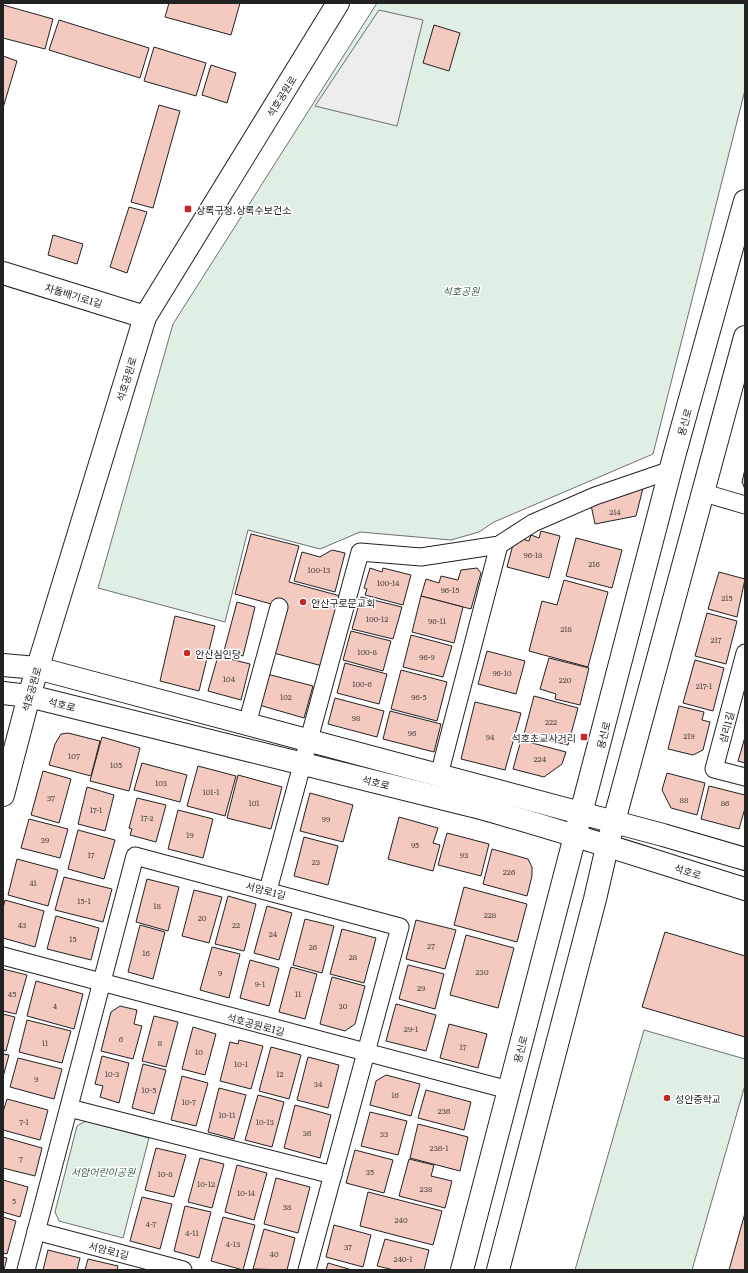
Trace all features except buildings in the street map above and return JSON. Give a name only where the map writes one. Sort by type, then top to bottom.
[{"type":"main road","name":"석호공원로","points":[[3,795],[28,696],[145,317],[338,3]]},
{"type":"main road","name":"용신로","points":[[462,1270],[671,470],[745,201]]},
{"type":"main road","name":"차돌배기로1길","points":[[3,273],[145,317]]},
{"type":"main road","points":[[498,1270],[595,899],[607,847],[701,492],[745,337]]},
{"type":"main road","points":[[3,665],[37,668],[614,822],[745,859]]},
{"type":"main road","name":"석호로","points":[[3,693],[28,696],[473,806],[576,835],[607,847],[745,889]]},
{"type":"street","points":[[268,890],[360,552],[421,557],[499,545],[533,523],[595,496],[671,470]]},
{"type":"street","points":[[701,492],[745,505]]},
{"type":"street","points":[[439,775],[499,545]]},
{"type":"street","points":[[247,724],[279,608]]},
{"type":"street","name":"삼리1길","points":[[745,654],[714,769],[745,777]]},
{"type":"street","name":"서암로1길","points":[[26,1270],[135,856],[268,890],[400,927],[307,1270]]},
{"type":"street","name":"석호공원로1길","points":[[3,956],[366,1054],[508,1090]]},
{"type":"street","points":[[69,1108],[333,1175]]},
{"type":"street","name":"서암로1길","points":[[36,1231],[183,1270]]},
{"type":"green space","name":"석호공원","points":[[377,3],[745,3],[745,90],[653,454],[494,522],[479,532],[451,540],[360,532],[320,549],[248,530],[225,622],[98,588],[173,324]]},
{"type":"green space","points":[[644,1030],[745,1059],[745,1085],[692,1270],[575,1270]]},
{"type":"green space","name":"서암어린이공원","points":[[86,1121],[149,1138],[123,1238],[59,1221],[55,1212],[77,1126]]},
{"type":"shaded area","points":[[379,10],[423,20],[397,126],[315,106]]},
{"type":"place","name":"상록구청.상록수보건소","points":[[188,209]]},
{"type":"place","name":"안산구로문교회","points":[[303,602]]},
{"type":"place","name":"안산심인당","points":[[187,653]]},
{"type":"place","name":"석호초교사거리","points":[[584,737]]},
{"type":"place","name":"성안중학교","points":[[667,1098]]}]
